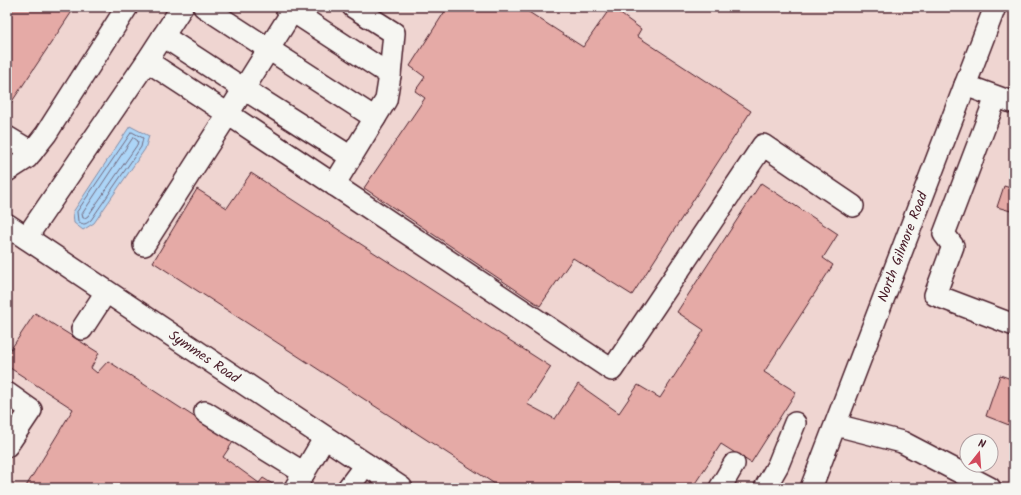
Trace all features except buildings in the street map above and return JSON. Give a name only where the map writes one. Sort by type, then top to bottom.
[{"type":"main road","name":"Symmes Road","points":[[7,226],[401,488]]},
{"type":"street","points":[[7,171],[27,158],[46,134],[127,7]]},
{"type":"street","points":[[26,238],[147,61],[182,7]]},
{"type":"street","points":[[204,7],[375,118]]},
{"type":"street","points":[[334,185],[386,100],[390,76],[394,33],[353,7]]},
{"type":"street","name":"North Gilmore Road","points":[[811,488],[995,7]]},
{"type":"street","points":[[144,245],[269,50],[291,8],[390,76]]},
{"type":"street","points":[[163,36],[351,157]]},
{"type":"street","points":[[147,61],[612,370],[763,145],[853,206]]},
{"type":"street","points":[[944,234],[1005,100],[965,85]]},
{"type":"street","points":[[7,138],[32,152]]},
{"type":"street","points":[[913,222],[944,234],[953,246],[935,295],[1014,325]]},
{"type":"street","points":[[82,328],[106,292]]},
{"type":"street","points":[[7,393],[31,410],[7,446]]},
{"type":"street","points":[[205,412],[300,480],[325,437]]},
{"type":"street","points":[[765,488],[778,465],[795,422]]},
{"type":"street","points":[[836,425],[902,442],[990,488]]},
{"type":"street","points":[[348,488],[366,464]]},
{"type":"street","points":[[720,488],[734,464]]},
{"type":"shaded area","points":[[7,7],[1014,7],[1014,488],[7,488]]},
{"type":"water","points":[[130,126],[149,136],[145,149],[94,223],[83,230],[74,223],[73,212]]}]
